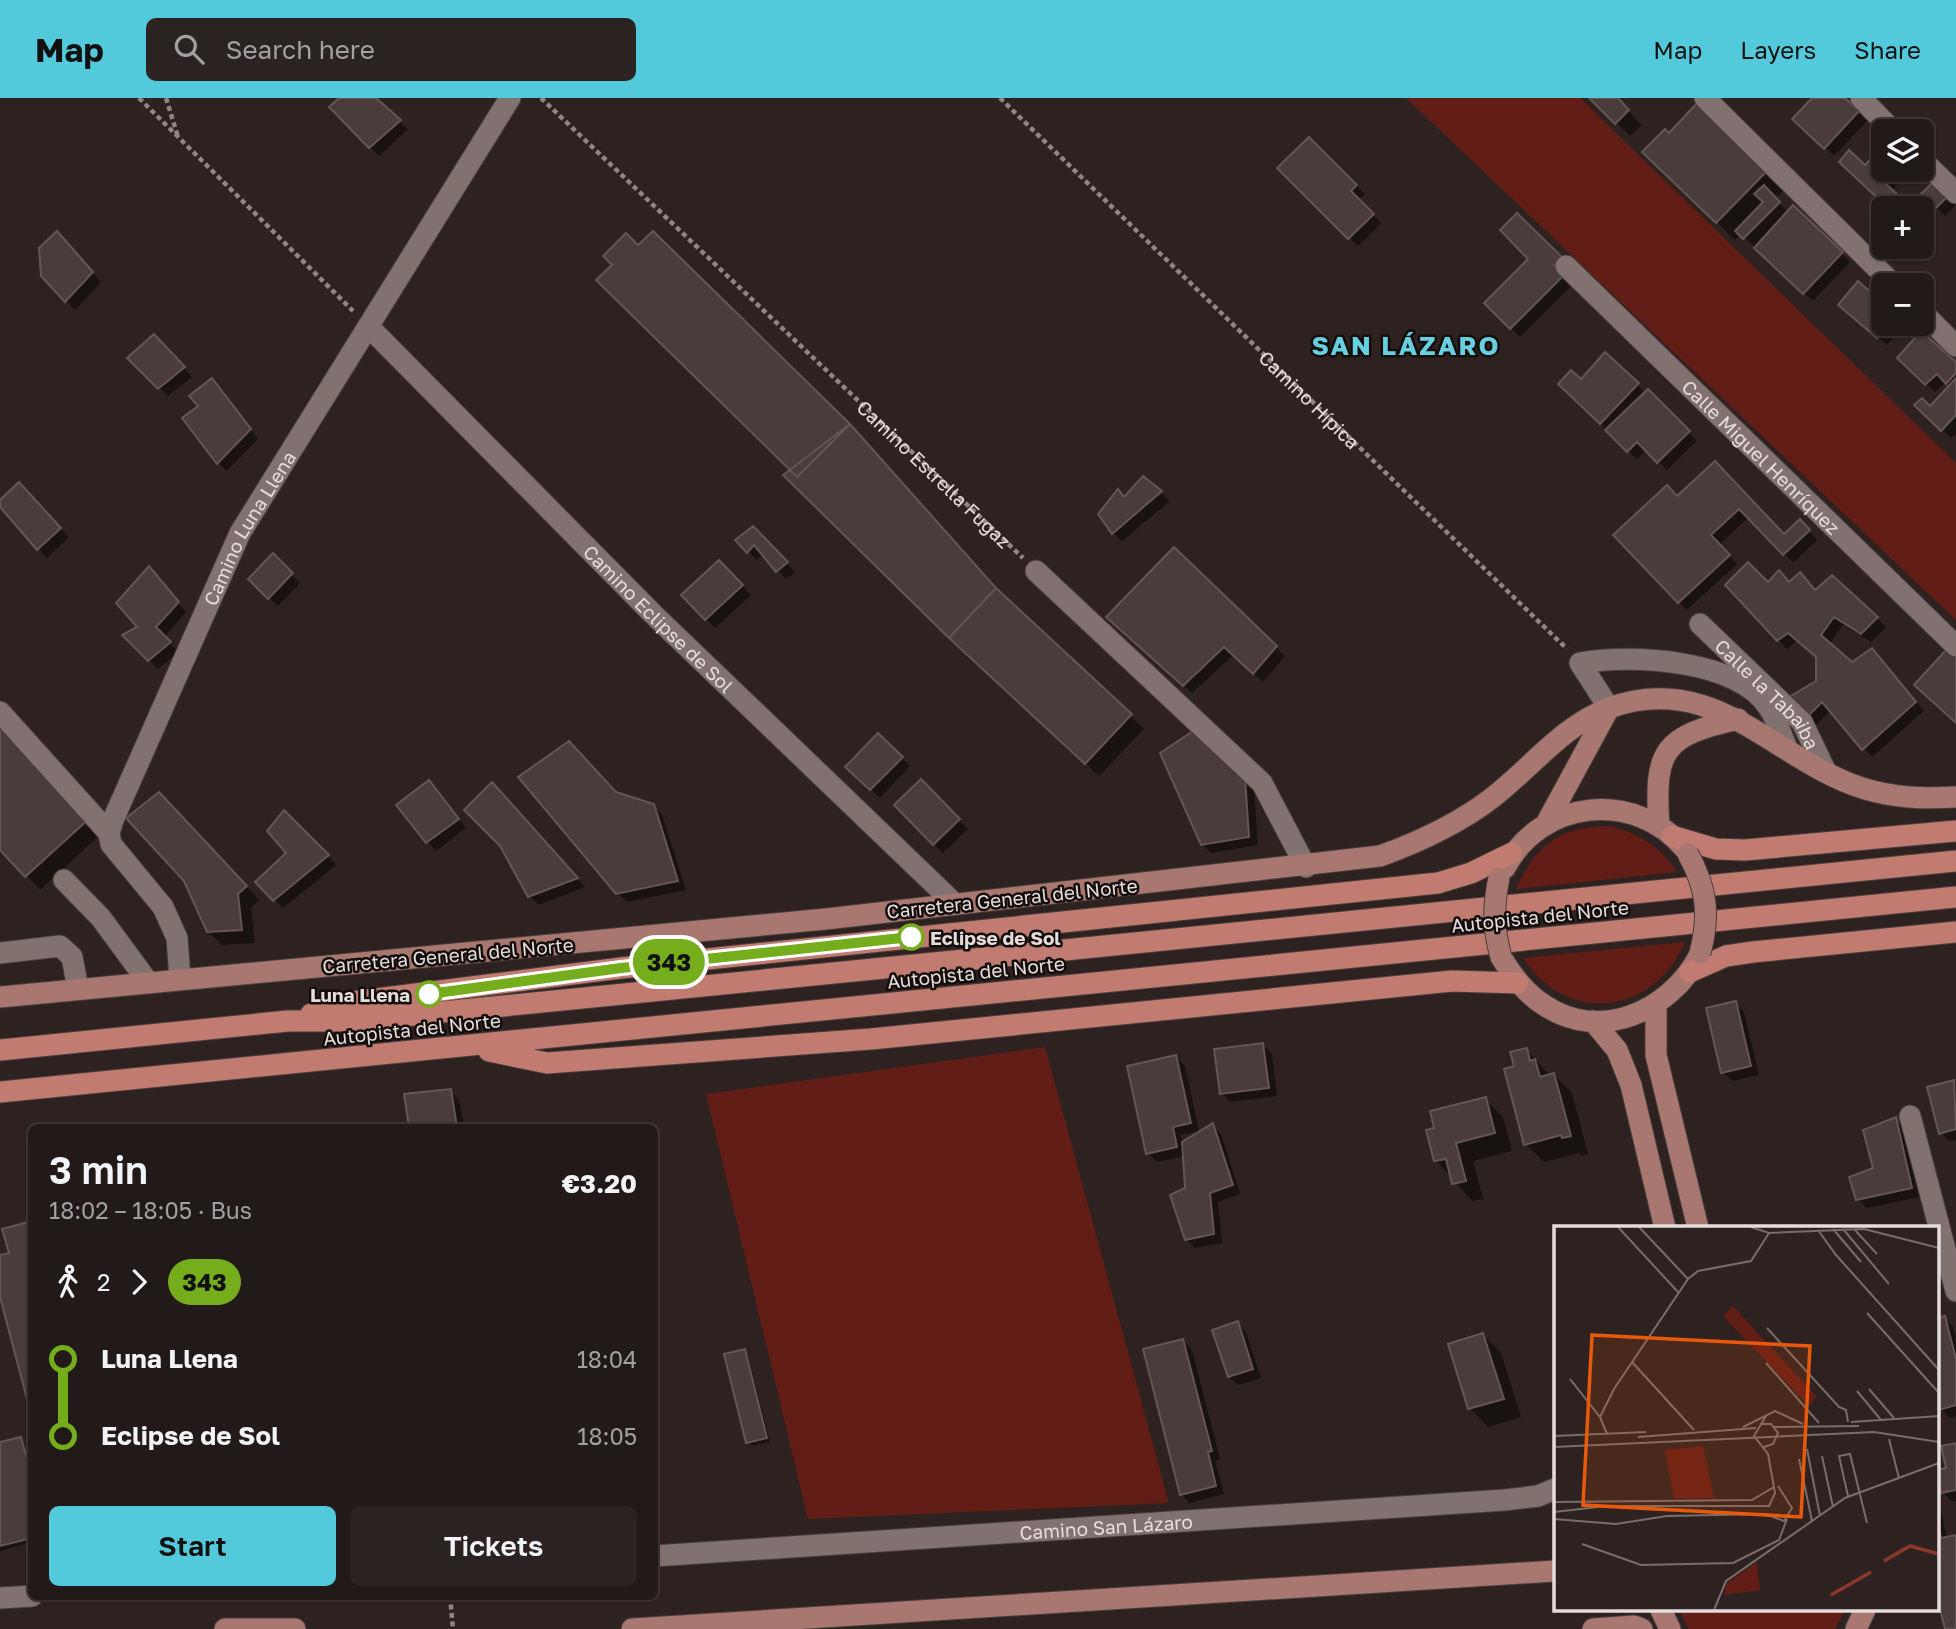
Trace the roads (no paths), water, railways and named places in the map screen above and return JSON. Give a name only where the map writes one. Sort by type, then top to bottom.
[{"type":"highway","points":[[1666,831],[1716,849],[1745,850],[1956,831]]},
{"type":"highway","points":[[288,1021],[352,1002],[621,968],[1437,883],[1471,873],[1512,853]]},
{"type":"highway","name":"Autopista del Norte","points":[[0,1050],[288,1021],[354,1021],[1956,861]]},
{"type":"highway","name":"Autopista del Norte","points":[[0,1092],[1956,897]]},
{"type":"highway","points":[[1695,962],[1753,952],[1956,932]]},
{"type":"highway","points":[[466,1046],[547,1063],[871,1038],[1452,981],[1518,983]]},
{"type":"main road","name":"Carretera General del Norte","points":[[0,997],[608,941],[1306,867],[1380,856],[1416,843],[1493,798],[1554,742],[1579,724],[1609,708],[1668,698],[1705,706],[1738,719],[1826,772],[1861,788],[1909,799],[1956,797]]},
{"type":"main road","points":[[1547,822],[1609,708]]},
{"type":"main road","points":[[1666,831],[1656,788],[1660,761],[1675,741],[1702,727],[1738,719]]},
{"type":"main road","points":[[1597,808],[1624,810],[1666,831],[1688,854],[1706,896],[1706,931],[1695,962],[1674,992],[1656,1005],[1629,1017],[1593,1021],[1568,1017],[1545,1006],[1518,983],[1501,957],[1494,930],[1493,908],[1499,878],[1512,853],[1529,835],[1547,822],[1571,812],[1597,808]]},
{"type":"main road","points":[[1656,1005],[1656,1055],[1698,1226]]},
{"type":"main road","points":[[1593,1021],[1617,1050],[1631,1085],[1665,1226]]},
{"type":"main road","points":[[632,1629],[1554,1572]]},
{"type":"main road","points":[[1662,1612],[1670,1629]]},
{"type":"main road","points":[[1856,1629],[1864,1612]]},
{"type":"main road","points":[[1593,1629],[1634,1626],[1642,1629]]},
{"type":"main road","points":[[225,1629],[295,1629]]},
{"type":"street","name":"Camino Luna Llena","points":[[109,833],[240,533],[510,98]]},
{"type":"street","points":[[1705,98],[1883,273]]},
{"type":"street","points":[[1861,98],[1881,119]]},
{"type":"street","points":[[1934,172],[1956,193]]},
{"type":"street","name":"Calle Miguel Henríquez","points":[[1566,265],[1956,646]]},
{"type":"street","points":[[1934,324],[1956,346]]},
{"type":"street","name":"Camino Eclipse de Sol","points":[[369,327],[653,614],[955,905]]},
{"type":"street","points":[[1036,570],[1262,783],[1306,867]]},
{"type":"street","name":"Calle la Tabaiba","points":[[1700,624],[1802,722],[1826,772]]},
{"type":"street","points":[[1609,708],[1580,663],[1607,658],[1705,667],[1741,684],[1769,706],[1787,748]]},
{"type":"street","points":[[0,712],[109,833],[111,844],[163,907],[177,938],[180,979]]},
{"type":"street","points":[[64,880],[101,918],[148,982]]},
{"type":"street","points":[[0,953],[60,946],[72,957],[78,989]]},
{"type":"street","points":[[1910,1115],[1956,1291]]},
{"type":"street","name":"Camino San Lázaro","points":[[658,1556],[1492,1501],[1538,1496],[1554,1489]]},
{"type":"street","points":[[0,1598],[28,1596]]},
{"type":"place","name":"Eclipse de Sol","points":[[911,937]]},
{"type":"place","name":"Luna Llena","points":[[429,994]]},
{"type":"district","name":"SAN LÁZARO","points":[[1406,345]]}]
